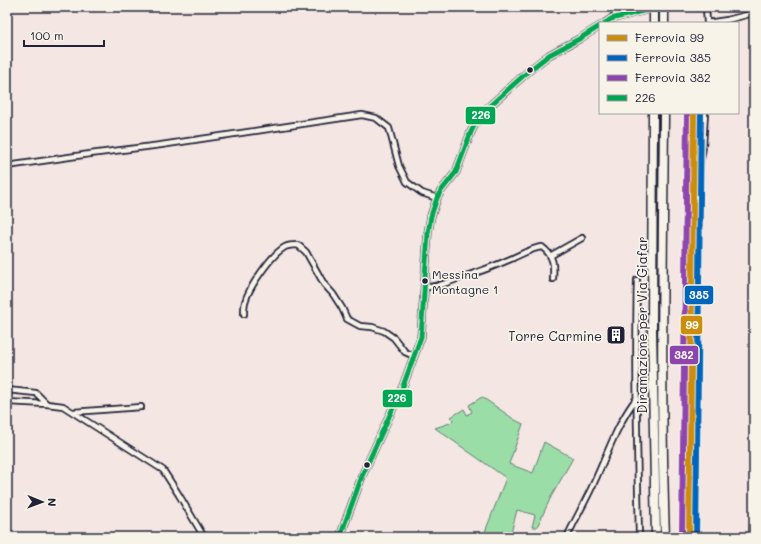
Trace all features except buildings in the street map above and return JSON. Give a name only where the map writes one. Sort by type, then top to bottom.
[{"type":"highway","points":[[654,7],[654,22]]},
{"type":"highway","points":[[664,7],[664,22]]},
{"type":"highway","name":"Diramazione per Via Giafar","points":[[653,114],[652,330],[655,537]]},
{"type":"highway","name":"Diramazione per Via Giafar","points":[[664,114],[662,398],[665,537]]},
{"type":"street","points":[[606,22],[624,7]]},
{"type":"street","points":[[611,19],[658,7]]},
{"type":"street","points":[[706,7],[707,22]]},
{"type":"street","points":[[714,22],[754,13]]},
{"type":"street","points":[[340,537],[362,476],[403,386],[421,337],[428,233],[430,216],[437,198],[456,172],[471,132],[477,120],[485,110],[549,55],[599,27]]},
{"type":"street","points":[[698,205],[699,173],[703,147],[705,114]]},
{"type":"street","points":[[7,166],[362,115],[376,118],[389,128],[399,166],[407,182],[422,193],[437,198]]},
{"type":"street","points":[[550,256],[582,238]]},
{"type":"street","points":[[244,314],[244,303],[252,286],[266,267],[286,246],[298,245],[306,252],[324,284],[342,308],[347,319],[360,326],[372,327],[384,331],[394,338],[405,352],[414,356]]},
{"type":"street","points":[[424,287],[441,286],[500,264],[536,248],[542,247],[548,252],[553,262],[553,279]]},
{"type":"street","points":[[637,280],[636,399],[639,537]]},
{"type":"street","points":[[7,390],[36,393],[47,404]]},
{"type":"street","points":[[567,537],[592,488],[623,419],[636,399]]},
{"type":"street","points":[[7,402],[63,406],[163,470],[204,537]]},
{"type":"street","points":[[73,412],[141,407]]},
{"type":"green space","points":[[482,397],[523,424],[509,464],[533,473],[544,442],[573,458],[551,497],[537,527],[532,527],[535,515],[517,510],[510,537],[483,537],[506,478],[435,428],[450,423],[453,420],[451,417],[464,409],[467,415],[472,412],[469,405]]},
{"type":"rail line","name":"382","points":[[682,537],[687,114]]},
{"type":"rail line","name":"99","points":[[689,537],[694,114]]},
{"type":"rail line","name":"385","points":[[696,537],[701,114]]},
{"type":"transit line","name":"226","points":[[606,22],[611,19],[658,7]]},
{"type":"transit line","name":"226","points":[[340,537],[362,476],[403,386],[421,337],[428,233],[431,216],[437,198],[456,172],[471,132],[477,120],[485,110],[549,55],[599,27]]},
{"type":"place","name":"Messina Montagne 1","points":[[425,281]]},
{"type":"place","name":"Torre Carmine","points":[[616,335]]}]
